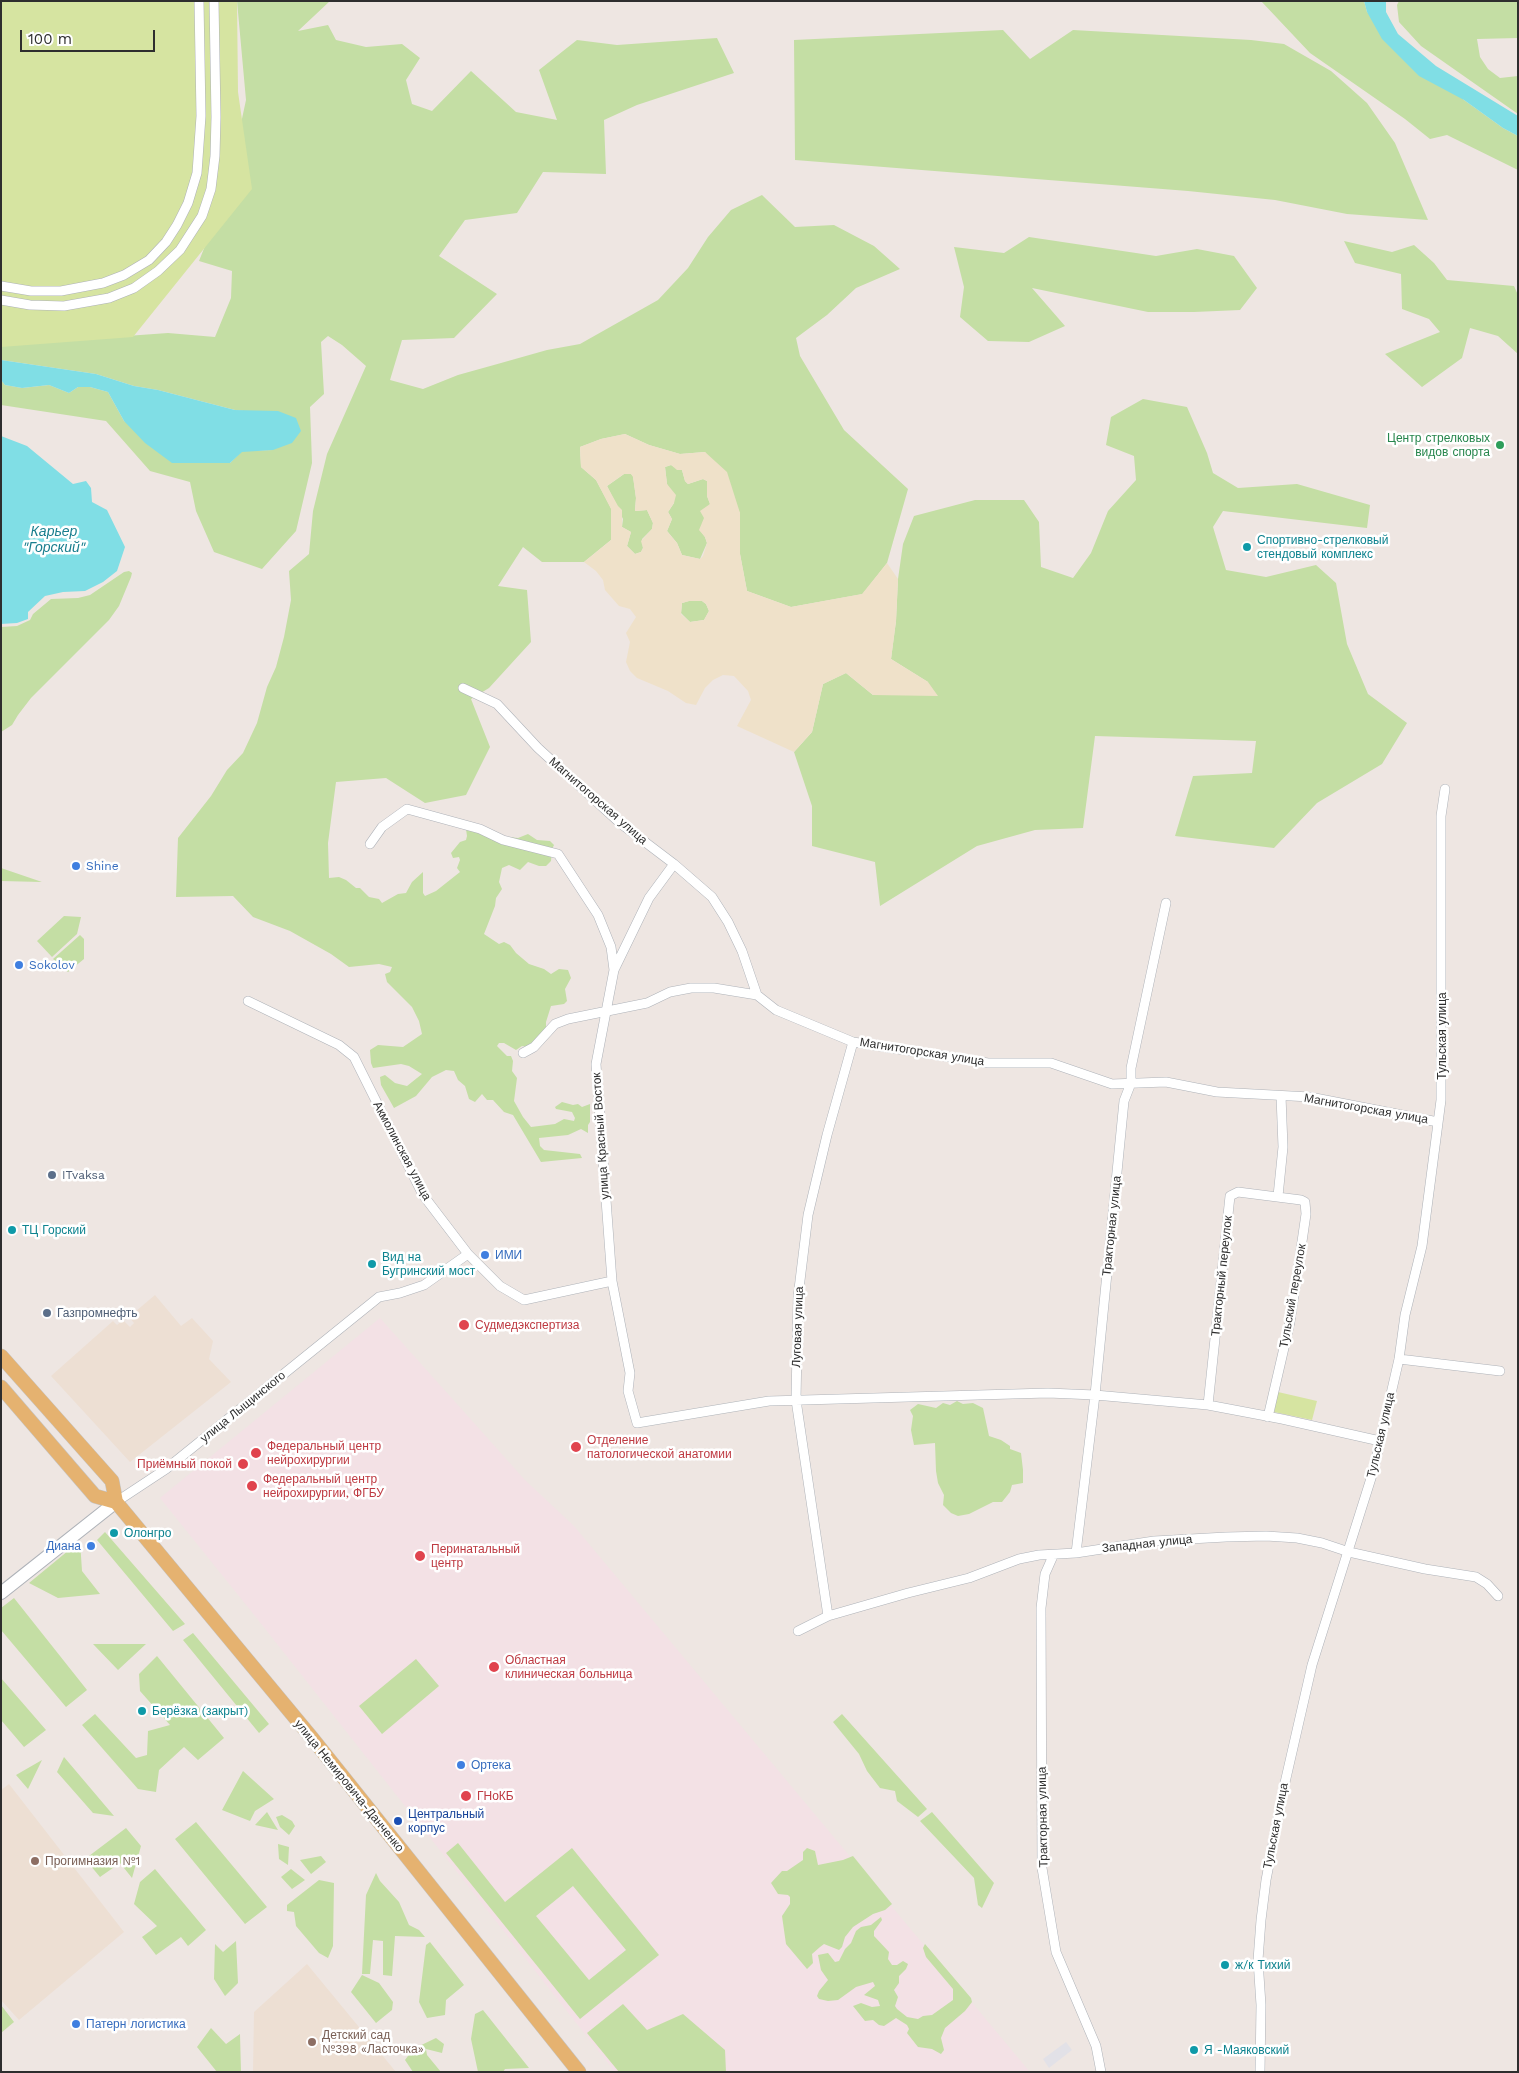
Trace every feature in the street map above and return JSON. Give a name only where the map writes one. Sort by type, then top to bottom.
[{"type":"main road","name":"улица Немировича-Данченко","points":[[1,1356],[112,1481],[116,1502],[312,1738],[579,2072]]},
{"type":"main road","points":[[1,1387],[95,1496],[116,1502]]},
{"type":"street","points":[[1,286],[31,291],[61,291],[103,283],[124,275],[149,260],[166,242],[188,203],[197,173],[201,116],[199,1]]},
{"type":"street","points":[[1,300],[30,305],[64,306],[109,298],[134,288],[158,272],[180,250],[202,216],[211,189],[216,156],[214,1]]},
{"type":"street","points":[[201,116],[216,117]]},
{"type":"street","points":[[30,305],[31,291]]},
{"type":"street","name":"Магнитогорская улица","points":[[463,688],[497,704],[538,748],[620,823],[674,864],[712,897],[728,922],[742,952],[757,995],[776,1010],[853,1042],[988,1063],[1051,1063],[1112,1084],[1166,1082],[1217,1092],[1310,1097],[1438,1122]]},
{"type":"street","name":"Тульская улица","points":[[1260,2072],[1261,2004],[1258,1960],[1266,1880],[1284,1787],[1312,1665],[1350,1552],[1373,1472],[1399,1359],[1405,1315],[1422,1246],[1442,1090],[1441,816],[1445,789]]},
{"type":"street","points":[[370,844],[382,827],[408,808],[480,829],[503,840],[558,854],[598,915],[611,947],[614,970]]},
{"type":"street","name":"улица Красный Восток","points":[[674,864],[650,898],[614,970],[596,1064],[612,1281],[630,1373],[628,1391],[637,1423],[769,1401],[796,1400]]},
{"type":"street","name":"Тракторная улица","points":[[1076,1553],[1095,1395],[1124,1101],[1131,1083],[1131,1068],[1166,903]]},
{"type":"street","points":[[523,1053],[534,1047],[555,1024],[568,1019],[647,1003],[670,992],[691,988],[714,988],[757,995]]},
{"type":"street","name":"Акмолинская улица","points":[[248,1001],[339,1046],[354,1057],[423,1195],[468,1254],[500,1286],[524,1300],[612,1281]]},
{"type":"street","name":"Луговая улица","points":[[828,1616],[796,1400],[798,1297],[808,1215],[827,1135],[853,1042]]},
{"type":"street","points":[[1278,1196],[1283,1147],[1281,1096]]},
{"type":"street","name":"Тракторный переулок","points":[[1208,1405],[1230,1196],[1238,1192],[1278,1196]]},
{"type":"street","name":"Тульский переулок","points":[[1268,1416],[1290,1322],[1306,1214],[1305,1202],[1278,1196]]},
{"type":"street","name":"улица Лыщинского","points":[[1,1593],[116,1502],[166,1469],[379,1297],[400,1293],[424,1285],[468,1254]]},
{"type":"street","points":[[1399,1359],[1500,1371]]},
{"type":"street","points":[[796,1400],[1048,1393],[1095,1395],[1208,1405],[1268,1416],[1380,1441]]},
{"type":"street","name":"Западная улица","points":[[798,1631],[828,1616],[969,1578],[1019,1559],[1039,1555],[1053,1556],[1076,1553],[1154,1541],[1266,1536],[1297,1538],[1425,1569],[1476,1577],[1487,1584],[1498,1596]]},
{"type":"street","name":"Тракторная улица","points":[[1053,1556],[1045,1574],[1041,1608],[1042,1868],[1056,1952],[1096,2046],[1101,2072]]},
{"type":"shaded area","points":[[155,1295],[181,1326],[192,1318],[213,1341],[209,1359],[231,1382],[130,1462],[51,1376],[113,1321],[117,1325],[123,1320],[130,1327],[134,1323],[129,1317]]},
{"type":"shaded area","name":"Областная клиническая больница","points":[[380,1318],[525,1480],[574,1526],[1030,2072],[615,2072],[160,1498]]},
{"type":"shaded area","name":"Прогимназия №1","points":[[9,1784],[124,1932],[19,2020],[1,2000],[1,1790]]},
{"type":"shaded area","name":"Детский сад №398 «Ласточка»","points":[[307,1964],[396,2072],[253,2072],[254,2012]]},
{"type":"shaded area","points":[[1066,2042],[1072,2050],[1049,2068],[1043,2059]]},
{"type":"green space","points":[[1,1],[237,1],[238,92],[252,189],[133,337],[1,347]]},
{"type":"green space","points":[[237,1],[330,1],[298,31],[328,25],[336,40],[366,47],[402,44],[420,58],[406,80],[412,104],[432,111],[471,71],[516,112],[557,120],[539,70],[577,40],[617,45],[717,38],[734,73],[637,105],[604,120],[606,174],[543,172],[517,213],[465,220],[439,256],[497,294],[454,338],[402,340],[390,380],[423,389],[458,375],[547,350],[580,344],[658,300],[688,268],[708,237],[731,210],[762,195],[795,227],[834,225],[874,246],[900,269],[856,288],[827,315],[796,338],[800,356],[844,430],[908,489],[887,563],[863,594],[791,607],[747,591],[740,554],[740,513],[705,452],[680,454],[649,445],[625,434],[601,439],[580,447],[581,467],[596,480],[611,508],[611,540],[584,562],[542,562],[523,547],[498,586],[527,590],[531,642],[489,688],[471,699],[490,747],[466,795],[425,803],[386,778],[336,782],[328,843],[329,878],[339,877],[346,880],[356,888],[360,888],[369,897],[379,899],[382,903],[398,894],[406,893],[412,882],[423,872],[423,893],[425,896],[436,891],[460,872],[457,868],[460,860],[459,857],[453,858],[451,853],[460,842],[466,840],[466,829],[518,838],[528,834],[537,840],[550,841],[554,845],[551,861],[546,866],[539,866],[528,862],[520,870],[509,865],[502,868],[499,882],[502,889],[496,898],[495,906],[484,934],[499,944],[504,942],[510,945],[529,964],[544,969],[551,974],[559,969],[568,970],[571,978],[565,989],[567,1001],[564,1004],[551,1006],[546,1022],[546,1030],[528,1047],[522,1046],[516,1050],[504,1043],[499,1043],[497,1046],[507,1056],[511,1056],[513,1061],[512,1071],[517,1078],[514,1101],[531,1127],[555,1124],[564,1119],[574,1121],[575,1118],[572,1112],[556,1109],[555,1107],[562,1102],[573,1105],[578,1104],[582,1107],[590,1104],[588,1133],[581,1129],[568,1135],[539,1138],[540,1146],[544,1150],[580,1154],[582,1158],[541,1162],[513,1115],[504,1112],[493,1100],[487,1100],[482,1094],[475,1102],[469,1099],[465,1086],[458,1080],[454,1071],[446,1070],[432,1077],[416,1096],[394,1108],[381,1085],[380,1077],[385,1075],[395,1083],[407,1086],[422,1074],[409,1066],[401,1064],[373,1068],[370,1050],[378,1045],[403,1047],[422,1034],[419,1021],[412,1007],[387,982],[385,974],[390,972],[392,967],[379,964],[349,967],[331,954],[290,931],[253,917],[233,896],[176,897],[178,838],[211,796],[227,770],[243,753],[257,723],[284,637],[291,600],[289,571],[309,554],[313,511],[327,454],[366,366],[342,345],[328,336],[321,342],[324,394],[310,407],[312,463],[296,531],[262,569],[214,552],[196,511],[190,482],[150,471],[106,421],[1,405],[1,380],[5,385],[22,388],[49,385],[69,393],[78,387],[90,387],[108,392],[124,421],[217,463],[230,463],[242,451],[273,450],[253,412],[235,410],[158,390],[134,386],[96,374],[1,360],[1,345],[168,333],[215,337],[231,298],[232,271],[199,261],[215,221],[231,170],[246,100]]},
{"type":"green space","points":[[1261,1],[1364,1],[1367,12],[1464,100],[1503,128],[1518,136],[1518,170],[1447,135],[1430,139],[1405,119],[1310,53]]},
{"type":"green space","points":[[1399,1],[1518,1],[1518,38],[1477,39],[1480,57],[1488,69],[1500,78],[1518,76],[1518,114],[1421,46],[1399,22],[1397,5]]},
{"type":"green space","points":[[1003,30],[1030,59],[1073,30],[1251,40],[1284,44],[1331,71],[1367,103],[1395,143],[1428,220],[1347,214],[1275,200],[1188,191],[795,160],[794,40]]},
{"type":"green space","points":[[1029,237],[1156,256],[1197,249],[1234,256],[1257,288],[1240,310],[1148,312],[1032,288],[1065,326],[1029,342],[988,341],[960,317],[964,287],[954,247],[1004,253]]},
{"type":"green space","points":[[1344,241],[1392,252],[1414,245],[1434,263],[1447,280],[1514,286],[1518,295],[1518,354],[1498,336],[1470,328],[1462,358],[1422,387],[1385,354],[1440,332],[1429,319],[1402,309],[1401,274],[1355,263]]},
{"type":"green space","points":[[1143,399],[1187,407],[1207,453],[1213,473],[1238,488],[1297,484],[1370,505],[1367,528],[1223,511],[1213,527],[1226,570],[1266,577],[1316,565],[1336,583],[1347,644],[1368,694],[1407,723],[1382,764],[1317,803],[1274,848],[1175,836],[1193,776],[1252,773],[1256,741],[1095,736],[1083,828],[1035,830],[977,846],[880,906],[875,862],[812,846],[812,806],[794,752],[812,732],[823,684],[846,673],[873,695],[928,682],[891,659],[903,544],[914,516],[975,500],[1024,500],[1039,522],[1041,567],[1073,578],[1091,553],[1108,511],[1136,480],[1134,456],[1106,445],[1111,417]]},
{"type":"green space","points":[[671,465],[682,470],[685,481],[688,484],[703,479],[707,481],[707,496],[710,504],[700,530],[707,543],[700,559],[682,555],[677,543],[667,531],[672,519],[668,512],[674,503],[667,484],[665,467]]},
{"type":"green space","points":[[624,474],[631,474],[633,476],[636,498],[635,511],[647,510],[653,523],[652,529],[642,539],[643,548],[641,552],[635,554],[627,546],[631,532],[622,527],[623,519],[607,486]]},
{"type":"green space","points":[[129,571],[132,573],[131,577],[119,606],[109,620],[31,698],[12,725],[1,732],[1,627],[17,626],[30,620],[33,614],[51,599],[78,598],[90,595],[124,572]]},
{"type":"green space","points":[[702,601],[706,604],[709,611],[704,620],[690,622],[681,613],[682,603]]},
{"type":"green space","points":[[1,868],[42,882],[1,881]]},
{"type":"green space","points":[[64,916],[81,917],[77,934],[52,957],[37,941]]},
{"type":"green space","points":[[80,935],[84,939],[84,959],[68,972],[53,959]]},
{"type":"green space","points":[[1278,1392],[1317,1401],[1312,1420],[1274,1412]]},
{"type":"green space","points":[[957,1401],[963,1404],[973,1403],[983,1408],[989,1436],[1001,1440],[1010,1446],[1010,1449],[1021,1453],[1023,1470],[1023,1483],[1012,1485],[1010,1492],[1002,1502],[993,1502],[969,1514],[958,1516],[951,1513],[943,1505],[944,1495],[938,1483],[936,1471],[935,1443],[914,1445],[911,1430],[913,1416],[910,1410],[918,1404],[936,1408],[943,1403],[950,1405]]},
{"type":"green space","points":[[105,1532],[185,1624],[173,1631],[97,1540]]},
{"type":"green space","points":[[80,1541],[82,1571],[100,1594],[58,1598],[29,1583]]},
{"type":"green space","points":[[14,1598],[87,1690],[66,1707],[1,1630],[1,1608]]},
{"type":"green space","points":[[193,1633],[269,1724],[259,1733],[183,1640]]},
{"type":"green space","points":[[93,1644],[146,1644],[118,1670]]},
{"type":"green space","points":[[157,1656],[224,1738],[198,1760],[184,1747],[159,1770],[156,1792],[138,1789],[82,1725],[95,1714],[136,1758],[147,1755],[148,1731],[170,1725],[140,1691],[139,1674]]},
{"type":"green space","points":[[416,1659],[439,1686],[382,1734],[359,1706]]},
{"type":"green space","points":[[1,1678],[46,1730],[24,1747],[1,1720]]},
{"type":"green space","points":[[842,1714],[927,1809],[918,1817],[897,1801],[895,1791],[880,1788],[867,1771],[859,1754],[833,1722]]},
{"type":"green space","points":[[64,1757],[114,1816],[93,1813],[57,1772]]},
{"type":"green space","points":[[42,1760],[28,1789],[16,1775]]},
{"type":"green space","points":[[243,1771],[274,1799],[255,1811],[250,1821],[222,1810]]},
{"type":"green space","points":[[267,1812],[278,1830],[255,1825]]},
{"type":"green space","points":[[932,1812],[994,1883],[982,1908],[978,1905],[974,1878],[920,1821]]},
{"type":"green space","points":[[282,1815],[292,1821],[295,1826],[289,1835],[280,1827],[276,1817]]},
{"type":"green space","points":[[196,1822],[267,1907],[245,1924],[175,1839]]},
{"type":"green space","points":[[126,1828],[141,1846],[132,1878],[120,1863],[100,1877],[85,1859]]},
{"type":"green space","points":[[458,1843],[505,1902],[572,1848],[659,1955],[580,2019],[446,1853]],"holes":[[[573,1886],[626,1950],[589,1980],[536,1916]]]},
{"type":"green space","points":[[278,1844],[289,1847],[288,1865],[279,1859]]},
{"type":"green space","points":[[807,1848],[815,1851],[818,1865],[853,1856],[892,1904],[885,1910],[873,1914],[853,1927],[845,1937],[839,1950],[824,1944],[820,1947],[812,1954],[813,1963],[807,1969],[786,1944],[782,1916],[790,1904],[790,1897],[778,1894],[771,1883],[782,1871],[787,1871],[803,1860],[803,1852]]},
{"type":"green space","points":[[321,1856],[326,1862],[311,1874],[300,1860]]},
{"type":"green space","points":[[155,1869],[206,1930],[188,1946],[181,1937],[156,1955],[142,1937],[157,1926],[134,1904],[140,1882]]},
{"type":"green space","points":[[291,1869],[305,1880],[292,1889],[281,1877]]},
{"type":"green space","points":[[376,1873],[380,1881],[399,1902],[409,1925],[419,1930],[425,1937],[395,1936],[392,1976],[383,1975],[383,1941],[373,1940],[370,1974],[362,1974],[366,1895]]},
{"type":"green space","points":[[319,1880],[334,1883],[333,1946],[328,1958],[319,1953],[296,1926],[294,1912],[287,1911],[287,1905]]},
{"type":"green space","points":[[881,1917],[882,1920],[874,1931],[874,1936],[889,1952],[888,1959],[892,1965],[897,1965],[903,1961],[908,1964],[899,1976],[899,1983],[894,1990],[898,1997],[895,2006],[897,2009],[907,2017],[918,2019],[923,2016],[932,2015],[953,2000],[953,1989],[926,1957],[923,1948],[925,1944],[971,1998],[972,2002],[965,2011],[945,2028],[941,2038],[944,2050],[941,2054],[932,2049],[918,2047],[907,2033],[909,2029],[907,2025],[896,2018],[884,2026],[879,2025],[873,2020],[865,2021],[853,2006],[861,2003],[872,2007],[880,2006],[878,2000],[864,1995],[875,1986],[873,1982],[856,1987],[838,2000],[828,2001],[819,1999],[817,1996],[828,1980],[821,1970],[818,1955],[828,1953],[835,1962],[839,1961],[845,1949],[851,1943],[856,1931],[861,1927],[871,1925]]},
{"type":"green space","points":[[236,1941],[238,1983],[225,1996],[214,1979],[215,1944],[223,1952]]},
{"type":"green space","points":[[430,1942],[464,1985],[446,2000],[445,2015],[427,2018],[419,2002],[426,1945]]},
{"type":"green space","points":[[362,1975],[379,1983],[393,2002],[392,2010],[376,2023],[351,1992]]},
{"type":"green space","points":[[623,2004],[647,2030],[683,2014],[725,2050],[726,2072],[619,2072],[587,2033]]},
{"type":"green space","points":[[1,2005],[14,2022],[1,2033]]},
{"type":"green space","points":[[483,2010],[529,2068],[505,2069],[503,2072],[478,2072],[471,2039],[475,2014]]},
{"type":"green space","points":[[211,2028],[226,2044],[240,2034],[241,2072],[217,2072],[197,2047]]},
{"type":"green space","points":[[436,2038],[444,2044],[442,2053],[426,2049],[427,2055],[441,2072],[413,2072],[405,2060],[413,2049]]},
{"type":"sand","points":[[625,434],[649,445],[680,454],[705,452],[727,472],[740,513],[740,554],[747,591],[791,607],[862,594],[887,563],[898,579],[896,621],[891,659],[928,682],[938,696],[873,695],[846,673],[823,684],[812,732],[794,752],[737,726],[751,700],[748,691],[734,676],[723,675],[713,680],[705,688],[696,705],[686,703],[668,691],[637,678],[630,671],[626,662],[630,642],[626,633],[636,617],[630,609],[619,606],[605,590],[603,580],[596,571],[584,562],[611,540],[611,509],[596,480],[581,467],[580,447],[601,439]],"holes":[[[671,465],[677,470],[682,470],[685,481],[688,484],[703,479],[707,481],[707,496],[710,504],[700,511],[704,518],[699,530],[707,543],[703,556],[700,559],[682,555],[677,543],[667,531],[672,519],[668,512],[674,503],[676,495],[667,484],[665,467]],[[624,474],[631,474],[633,477],[636,498],[635,511],[647,510],[653,523],[652,529],[641,541],[643,548],[641,552],[635,554],[627,546],[631,532],[622,527],[622,510],[607,486]],[[702,601],[706,604],[709,611],[704,620],[690,622],[681,614],[682,603]]]},
{"type":"water","points":[[1364,1],[1386,1],[1386,12],[1398,34],[1436,66],[1518,116],[1518,136],[1503,128],[1464,100],[1419,76],[1382,39],[1367,12]]},
{"type":"water","points":[[1,360],[96,374],[134,386],[158,390],[235,410],[278,411],[296,418],[301,431],[292,443],[273,450],[242,452],[230,463],[172,463],[145,443],[124,421],[108,392],[90,387],[78,387],[69,393],[49,385],[22,388],[5,385],[1,380]]},
{"type":"water","name":"Карьер \"Горский\"","points":[[1,436],[27,446],[73,484],[86,481],[91,488],[92,502],[107,510],[125,547],[117,571],[103,582],[85,591],[63,592],[45,596],[28,612],[28,619],[17,623],[1,624]]},
{"type":"place","name":"Центр стрелковых видов спорта","points":[[1500,445]]},
{"type":"place","name":"Спортивно-стрелковый стендовый комплекс","points":[[1247,547]]},
{"type":"place","name":"Shine","points":[[76,866]]},
{"type":"place","name":"Sokolov","points":[[19,965]]},
{"type":"place","name":"ITvaksa","points":[[52,1175]]},
{"type":"place","name":"ТЦ Горский","points":[[12,1230]]},
{"type":"place","name":"ИМИ","points":[[485,1255]]},
{"type":"place","name":"Вид на Бугринский мост","points":[[372,1264]]},
{"type":"place","name":"Газпромнефть","points":[[47,1313]]},
{"type":"place","name":"Судмедэкспертиза","points":[[464,1325]]},
{"type":"place","name":"Отделение патологической анатомии","points":[[576,1447]]},
{"type":"place","name":"Федеральный центр нейрохирургии","points":[[256,1453]]},
{"type":"place","name":"Приёмный покой","points":[[243,1464]]},
{"type":"place","name":"Федеральный центр нейрохирургии, ФГБУ","points":[[252,1486]]},
{"type":"place","name":"Олонгро","points":[[114,1533]]},
{"type":"place","name":"Диана","points":[[91,1546]]},
{"type":"place","name":"Перинатальный центр","points":[[420,1556]]},
{"type":"place","name":"Областная клиническая больница","points":[[494,1667]]},
{"type":"place","name":"Берёзка (закрыт)","points":[[142,1711]]},
{"type":"place","name":"Ортека","points":[[461,1765]]},
{"type":"place","name":"ГНоКБ","points":[[466,1796]]},
{"type":"place","name":"Центральный корпус","points":[[398,1821]]},
{"type":"place","name":"Прогимназия №1","points":[[35,1861]]},
{"type":"place","name":"ж/к Тихий","points":[[1225,1965]]},
{"type":"place","name":"Патерн логистика","points":[[76,2024]]},
{"type":"place","name":"Детский сад №398 «Ласточка»","points":[[312,2042]]},
{"type":"place","name":"Я -Маяковский","points":[[1194,2050]]}]
